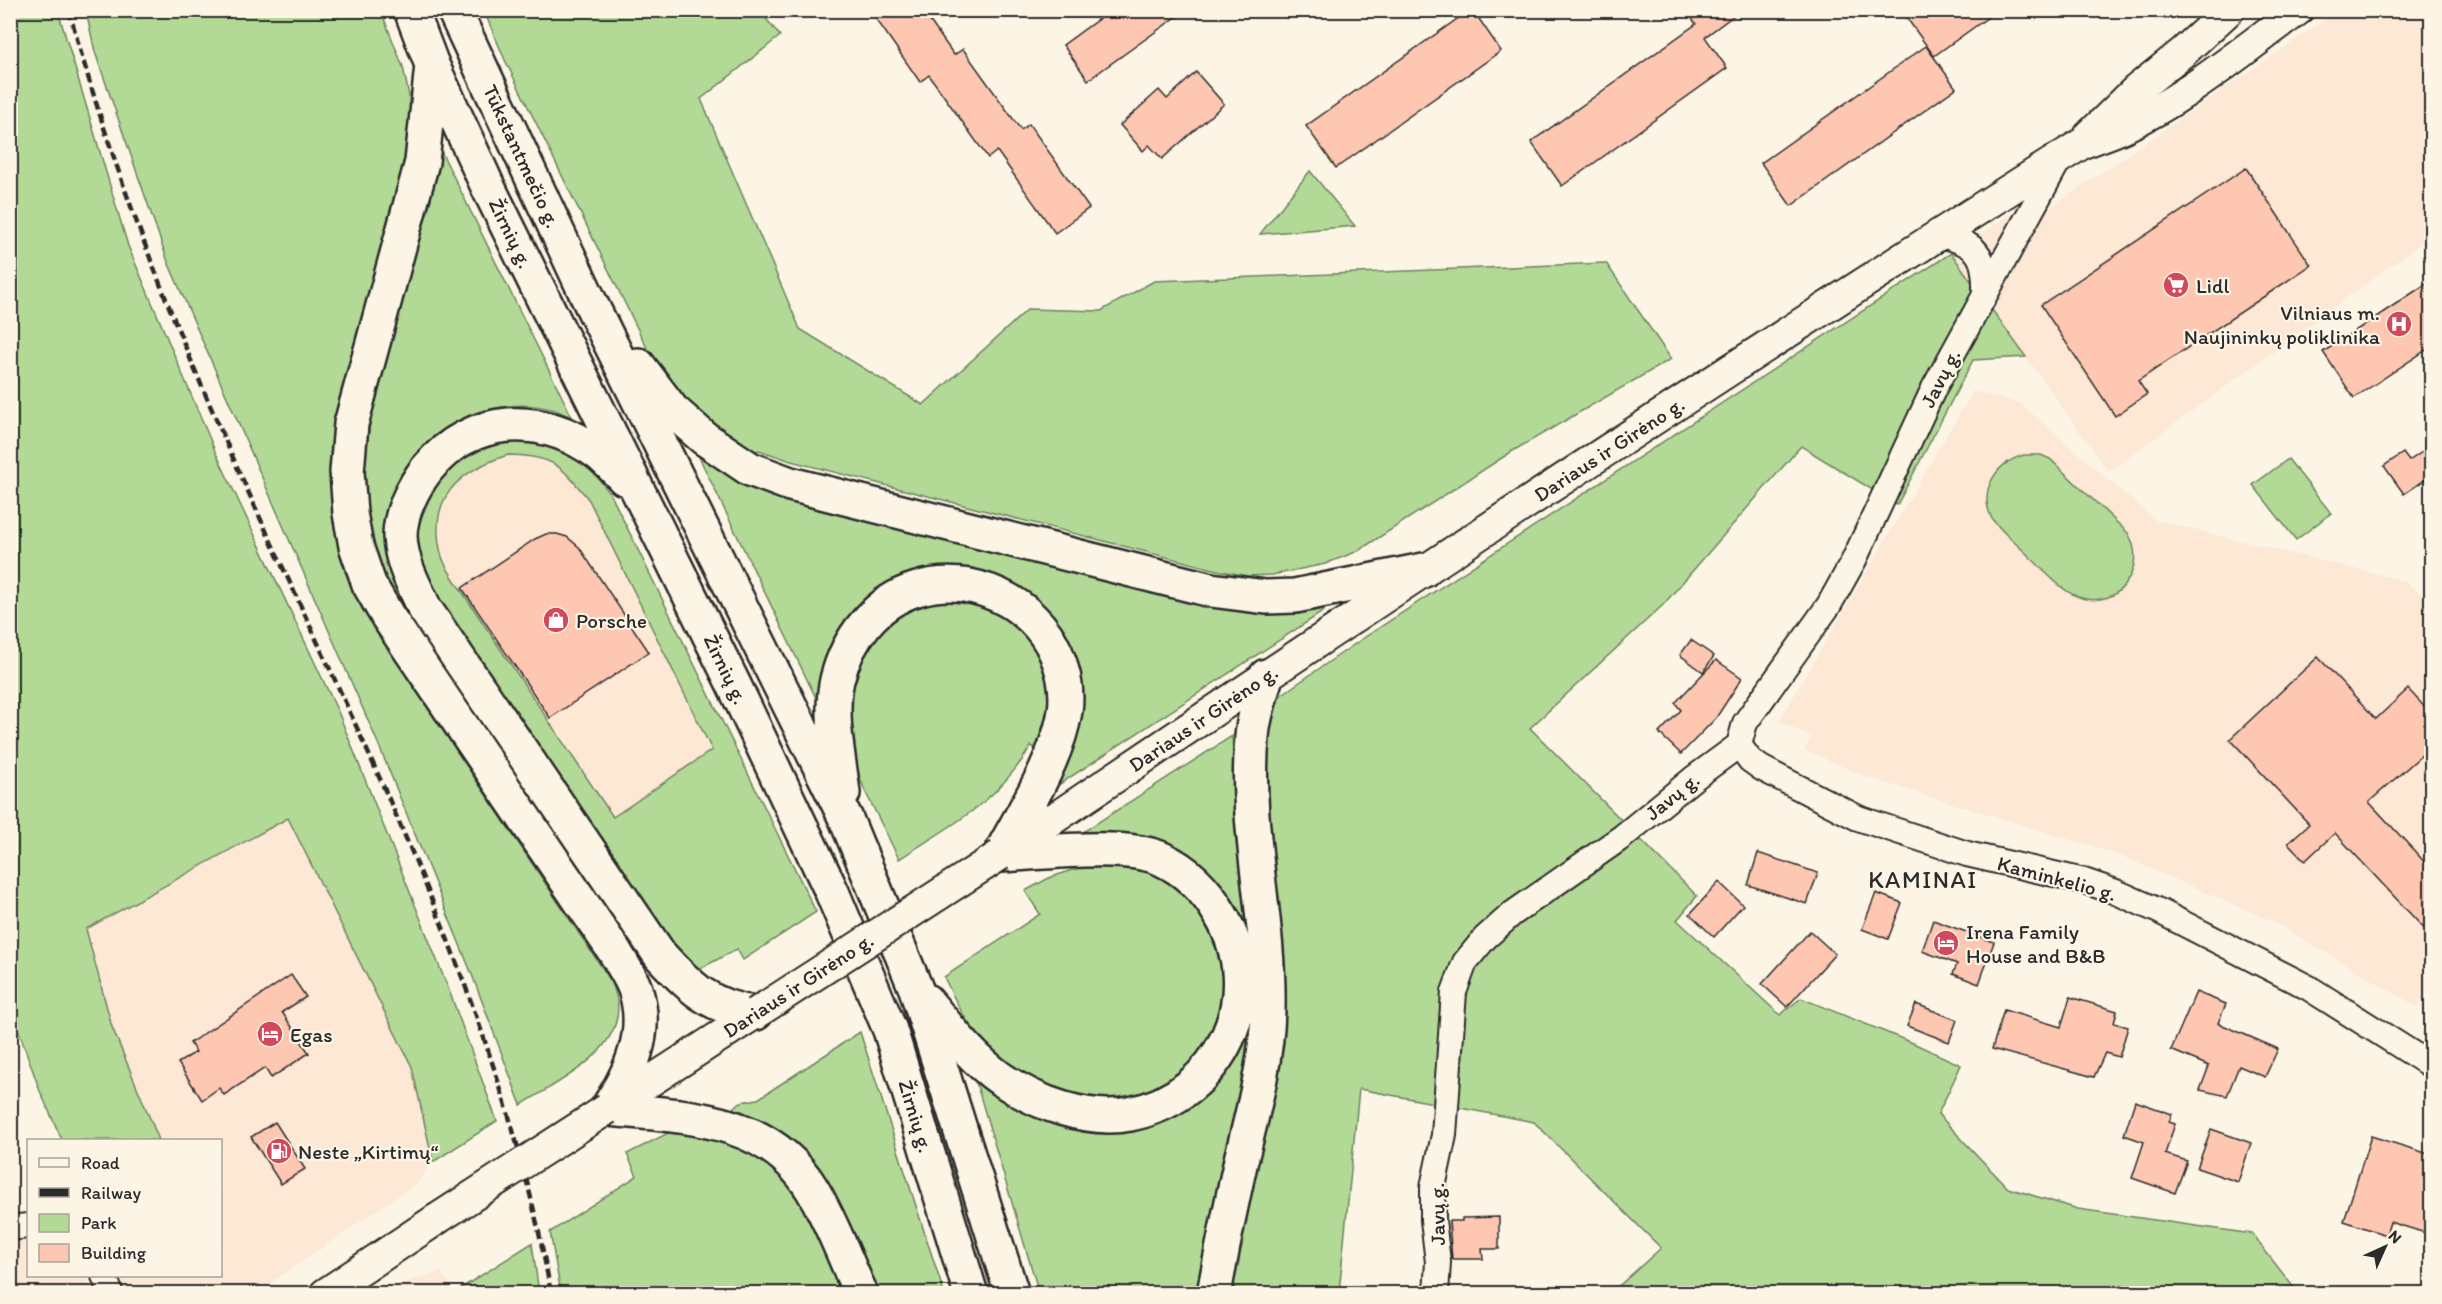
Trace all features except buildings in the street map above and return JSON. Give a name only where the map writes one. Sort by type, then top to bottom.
[{"type":"highway","points":[[411,10],[432,65],[422,162],[351,424],[347,472],[350,513],[356,546],[369,584],[388,617],[615,952],[635,989],[640,1012],[638,1046],[633,1066],[607,1109],[710,1120],[743,1130],[771,1145],[794,1165],[812,1189],[861,1293]]},
{"type":"highway","name":"Tūkstantmečio g.","points":[[454,10],[590,302]]},
{"type":"highway","name":"Žirnių g.","points":[[432,65],[489,189],[639,492],[832,892],[885,1019],[971,1293]]},
{"type":"highway","points":[[590,302],[672,410],[704,438],[750,469],[790,484],[1210,590],[1266,597],[1296,596],[1424,570]]},
{"type":"highway","name":"Žirnių g.","points":[[590,302],[846,819],[916,990],[1012,1293]]},
{"type":"highway","points":[[639,492],[598,453],[570,436],[543,427],[489,426],[460,438],[436,459],[417,482],[406,508],[400,535],[405,566],[425,609],[660,955],[688,986],[722,1006],[737,1011],[756,1013]]},
{"type":"highway","points":[[846,819],[835,712],[836,682],[851,643],[862,626],[891,600],[917,588],[948,584],[978,588],[1007,598],[1033,618],[1048,635],[1062,668],[1066,687],[1065,709],[1054,752],[1000,855]]},
{"type":"highway","points":[[1214,1293],[1225,1227],[1258,1085],[1268,1011],[1268,972],[1250,762],[1252,735],[1266,676]]},
{"type":"highway","points":[[916,990],[967,1050],[1001,1079],[1031,1096],[1066,1109],[1099,1115],[1128,1114],[1154,1107],[1183,1092],[1201,1078],[1216,1058],[1230,1033],[1241,981],[1237,952],[1228,927],[1213,902],[1194,879],[1161,858],[1122,849],[1000,855]]},
{"type":"main road","name":"Dariaus ir Girėno g.","points":[[2072,150],[2121,102],[2182,53],[2229,10]]},
{"type":"main road","name":"Dariaus ir Girėno g.","points":[[325,1293],[1000,855],[1424,570],[1938,234],[2072,150],[2147,115],[2197,83],[2298,10]]},
{"type":"street","name":"Javų g.","points":[[1436,1293],[1438,1262],[1433,1220],[1433,1187],[1444,1135],[1454,992],[1466,962],[1485,938],[1512,914],[1622,837],[1694,778],[1739,745],[1745,723],[1829,605],[1854,560],[1934,388],[1985,292],[2072,150]]},
{"type":"street","points":[[1938,234],[1972,246],[1978,253],[1985,271],[1985,292]]},
{"type":"street","name":"Kaminkelio g.","points":[[1739,745],[1750,760],[1761,768],[1858,818],[1967,854],[2085,882],[2116,892],[2159,911],[2309,988],[2432,1066]]},
{"type":"street","points":[[10,1228],[27,1226]]},
{"type":"street","points":[[105,1277],[111,1293]]},
{"type":"shaded area","points":[[2338,11],[2431,11],[2431,236],[2109,472],[1951,253],[2013,213],[2044,212]]},
{"type":"shaded area","points":[[1973,391],[2021,404],[2155,520],[2405,581],[2431,603],[2431,987],[2418,1007],[2272,921],[2111,852],[1869,778],[1805,750],[1811,737],[1779,721]]},
{"type":"shaded area","points":[[508,455],[536,455],[562,467],[589,500],[713,751],[613,817],[463,593],[443,559],[436,524],[445,497],[463,475],[483,462]]},
{"type":"shaded area","points":[[288,818],[412,1067],[433,1162],[417,1183],[256,1293],[126,1293],[119,1277],[222,1277],[222,1139],[159,1139],[112,1027],[86,929]]},
{"type":"shaded area","points":[[27,1234],[27,1277],[86,1277],[93,1293],[11,1293],[10,1236]]},
{"type":"shaded area","points":[[440,1272],[457,1293],[373,1294],[404,1283]]},
{"type":"green space","points":[[10,11],[58,11],[128,246],[215,451],[339,714],[450,993],[497,1121],[433,1162],[412,1067],[288,818],[86,929],[112,1027],[159,1139],[62,1139],[40,1091],[10,1006]]},
{"type":"green space","points":[[86,11],[381,11],[403,67],[411,105],[409,142],[339,407],[331,462],[333,523],[345,572],[364,613],[613,984],[618,1007],[615,1024],[608,1040],[583,1066],[521,1105],[471,972],[377,741],[168,262],[95,52]]},
{"type":"green space","points":[[484,11],[760,11],[780,36],[701,99],[800,329],[923,405],[1028,309],[1101,311],[1154,281],[1606,263],[1671,359],[1511,452],[1358,551],[1325,564],[1272,575],[1248,576],[1217,570],[791,461],[759,450],[745,455],[670,389],[646,346],[505,60]]},
{"type":"green space","points":[[438,145],[572,417],[554,410],[525,405],[498,407],[472,415],[448,427],[426,443],[408,463],[395,486],[388,512],[386,540],[390,567],[407,619],[387,590],[367,534],[363,476],[371,415]]},
{"type":"green space","points":[[1310,171],[1355,226],[1260,234]]},
{"type":"green space","points":[[1951,253],[2026,357],[1973,360],[1897,505],[1801,446],[1663,605],[1530,728],[1697,896],[1677,920],[1780,1015],[1801,998],[1961,1065],[1938,1114],[2008,1188],[2078,1209],[2252,1234],[2298,1293],[1611,1293],[1661,1248],[1534,1122],[1359,1089],[1339,1293],[1228,1294],[1257,1156],[1263,778],[1267,717],[1281,695],[1365,637]]},
{"type":"green space","points":[[519,440],[550,445],[568,451],[589,467],[611,495],[816,912],[743,960],[737,949],[690,974],[435,601],[416,543],[427,494],[462,454],[490,442]],"holes":[[[508,455],[524,456],[556,465],[589,500],[712,750],[613,817],[454,580],[442,557],[438,537],[438,519],[442,504],[450,491],[460,479],[490,462]]]},
{"type":"green space","points":[[2024,455],[2041,455],[2050,459],[2128,533],[2134,549],[2132,572],[2127,582],[2116,593],[2093,600],[2073,595],[2055,582],[1992,519],[1987,498],[1992,479],[2005,464]]},
{"type":"green space","points":[[699,457],[760,488],[1322,606],[1324,611],[1049,791],[1077,734],[1082,701],[1076,663],[953,570],[922,570],[892,581],[864,602],[843,625],[831,653],[817,700]]},
{"type":"green space","points":[[2288,459],[2331,513],[2296,540],[2253,485]]},
{"type":"green space","points":[[963,599],[1006,614],[1039,647],[1052,691],[1040,751],[1031,746],[1018,766],[989,798],[956,823],[899,859],[864,789],[856,766],[846,705],[865,642],[917,601]]},
{"type":"green space","points":[[1232,736],[1236,818],[1255,992],[1253,1035],[1200,1293],[1039,1293],[975,1079],[1067,1125],[1217,1080],[1231,903],[1072,839]]},
{"type":"green space","points":[[1086,865],[1134,867],[1163,880],[1183,895],[1195,908],[1210,929],[1220,952],[1224,976],[1224,999],[1218,1022],[1207,1044],[1191,1063],[1171,1080],[1135,1097],[1112,1100],[1085,1097],[1037,1083],[1017,1073],[993,1054],[973,1031],[944,977],[1040,914],[1025,891],[1049,878]]},
{"type":"green space","points":[[860,1032],[944,1293],[876,1293],[806,1155],[780,1132],[742,1111],[732,1109],[741,1102],[758,1099]]},
{"type":"green space","points":[[706,1131],[733,1138],[777,1167],[804,1202],[847,1293],[561,1293],[550,1232],[637,1176],[627,1154],[668,1133]]},
{"type":"green space","points":[[532,1243],[539,1293],[455,1292]]},
{"type":"railway","points":[[69,10],[117,166],[174,319],[216,419],[410,847],[454,956],[493,1066],[526,1179],[551,1294]]},
{"type":"place","name":"Lidl","points":[[2176,285]]},
{"type":"place","name":"Vilniaus m. Naujininkų poliklinika","points":[[2399,324]]},
{"type":"place","name":"Porsche","points":[[556,620]]},
{"type":"place","name":"Irena Family House and B&B","points":[[1946,943]]},
{"type":"place","name":"Egas","points":[[270,1034]]},
{"type":"place","name":"Neste „Kirtimų“","points":[[279,1151]]},
{"type":"district","name":"KAMINAI","points":[[1923,879]]}]
